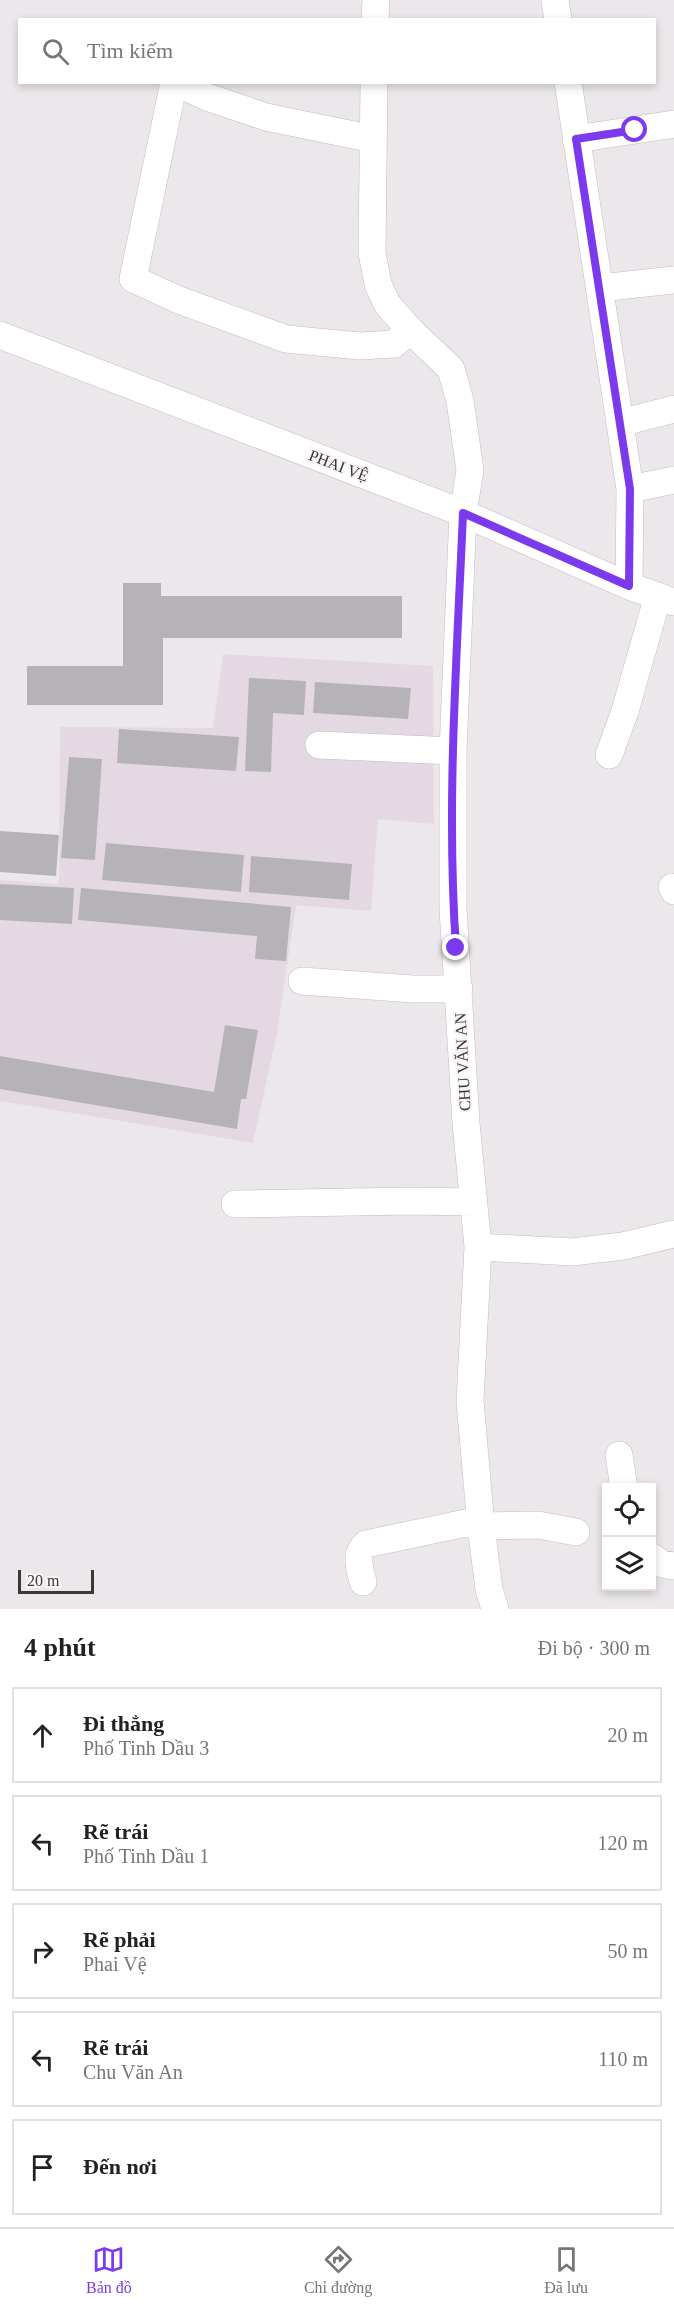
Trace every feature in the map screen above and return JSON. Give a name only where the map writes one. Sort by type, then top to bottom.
[{"type":"street","points":[[375,18],[376,0]]},
{"type":"street","points":[[555,0],[558,18]]},
{"type":"street","points":[[174,84],[133,279],[179,300],[286,339],[360,346],[394,344],[410,330]]},
{"type":"street","points":[[178,84],[207,97],[266,117],[373,139]]},
{"type":"street","name":"CHU VĂN AN","points":[[374,84],[372,254],[378,284],[387,304],[410,330],[451,369],[460,401],[470,470],[463,513],[453,751],[453,908],[466,1123],[478,1247],[470,1401],[481,1523],[489,1588],[495,1609]]},
{"type":"street","points":[[568,84],[630,489],[629,586]]},
{"type":"street","points":[[576,139],[674,124]]},
{"type":"street","points":[[600,288],[674,280]]},
{"type":"street","name":"PHAI VỆ","points":[[0,335],[463,513],[629,586],[666,599]]},
{"type":"street","points":[[620,423],[674,409]]},
{"type":"street","points":[[630,489],[674,480]]},
{"type":"street","points":[[609,755],[666,599]]},
{"type":"street","points":[[319,745],[453,751]]},
{"type":"street","points":[[302,981],[413,989],[459,989]]},
{"type":"street","points":[[235,1204],[474,1202]]},
{"type":"street","points":[[478,1247],[572,1252],[623,1246],[674,1234]]},
{"type":"street","points":[[619,1455],[623,1483]]},
{"type":"street","points":[[363,1582],[358,1555],[366,1544],[481,1523],[538,1525],[576,1532]]},
{"type":"street","points":[[656,1560],[674,1566]]},
{"type":"shaded area","points":[[223,654],[433,666],[434,824],[378,819],[371,911],[296,905],[277,1033],[253,1143],[0,1101],[0,880],[59,884],[60,727],[213,728]]},
{"type":"building","points":[[123,583],[161,583],[161,596],[402,596],[402,638],[163,638],[163,705],[27,705],[27,666],[123,666]]},
{"type":"building","points":[[249,678],[306,681],[304,715],[273,713],[271,772],[245,771]]},
{"type":"building","points":[[315,682],[411,688],[408,719],[313,713]]},
{"type":"building","points":[[119,729],[239,737],[236,771],[117,763]]},
{"type":"building","points":[[69,757],[102,759],[95,860],[61,858]]},
{"type":"building","points":[[0,831],[59,835],[56,876],[0,872]]},
{"type":"building","points":[[106,843],[244,855],[241,892],[102,880]]},
{"type":"building","points":[[251,856],[352,864],[349,900],[249,892]]},
{"type":"building","points":[[0,884],[74,888],[72,924],[0,920]]},
{"type":"building","points":[[81,888],[291,907],[286,961],[255,959],[257,936],[78,920]]},
{"type":"building","points":[[225,1025],[258,1030],[246,1099],[241,1099],[237,1129],[0,1089],[0,1056],[214,1092]]},
{"type":"route","points":[[456,948],[453,908],[453,751],[463,513],[629,586],[630,489],[576,139],[635,130]]}]
